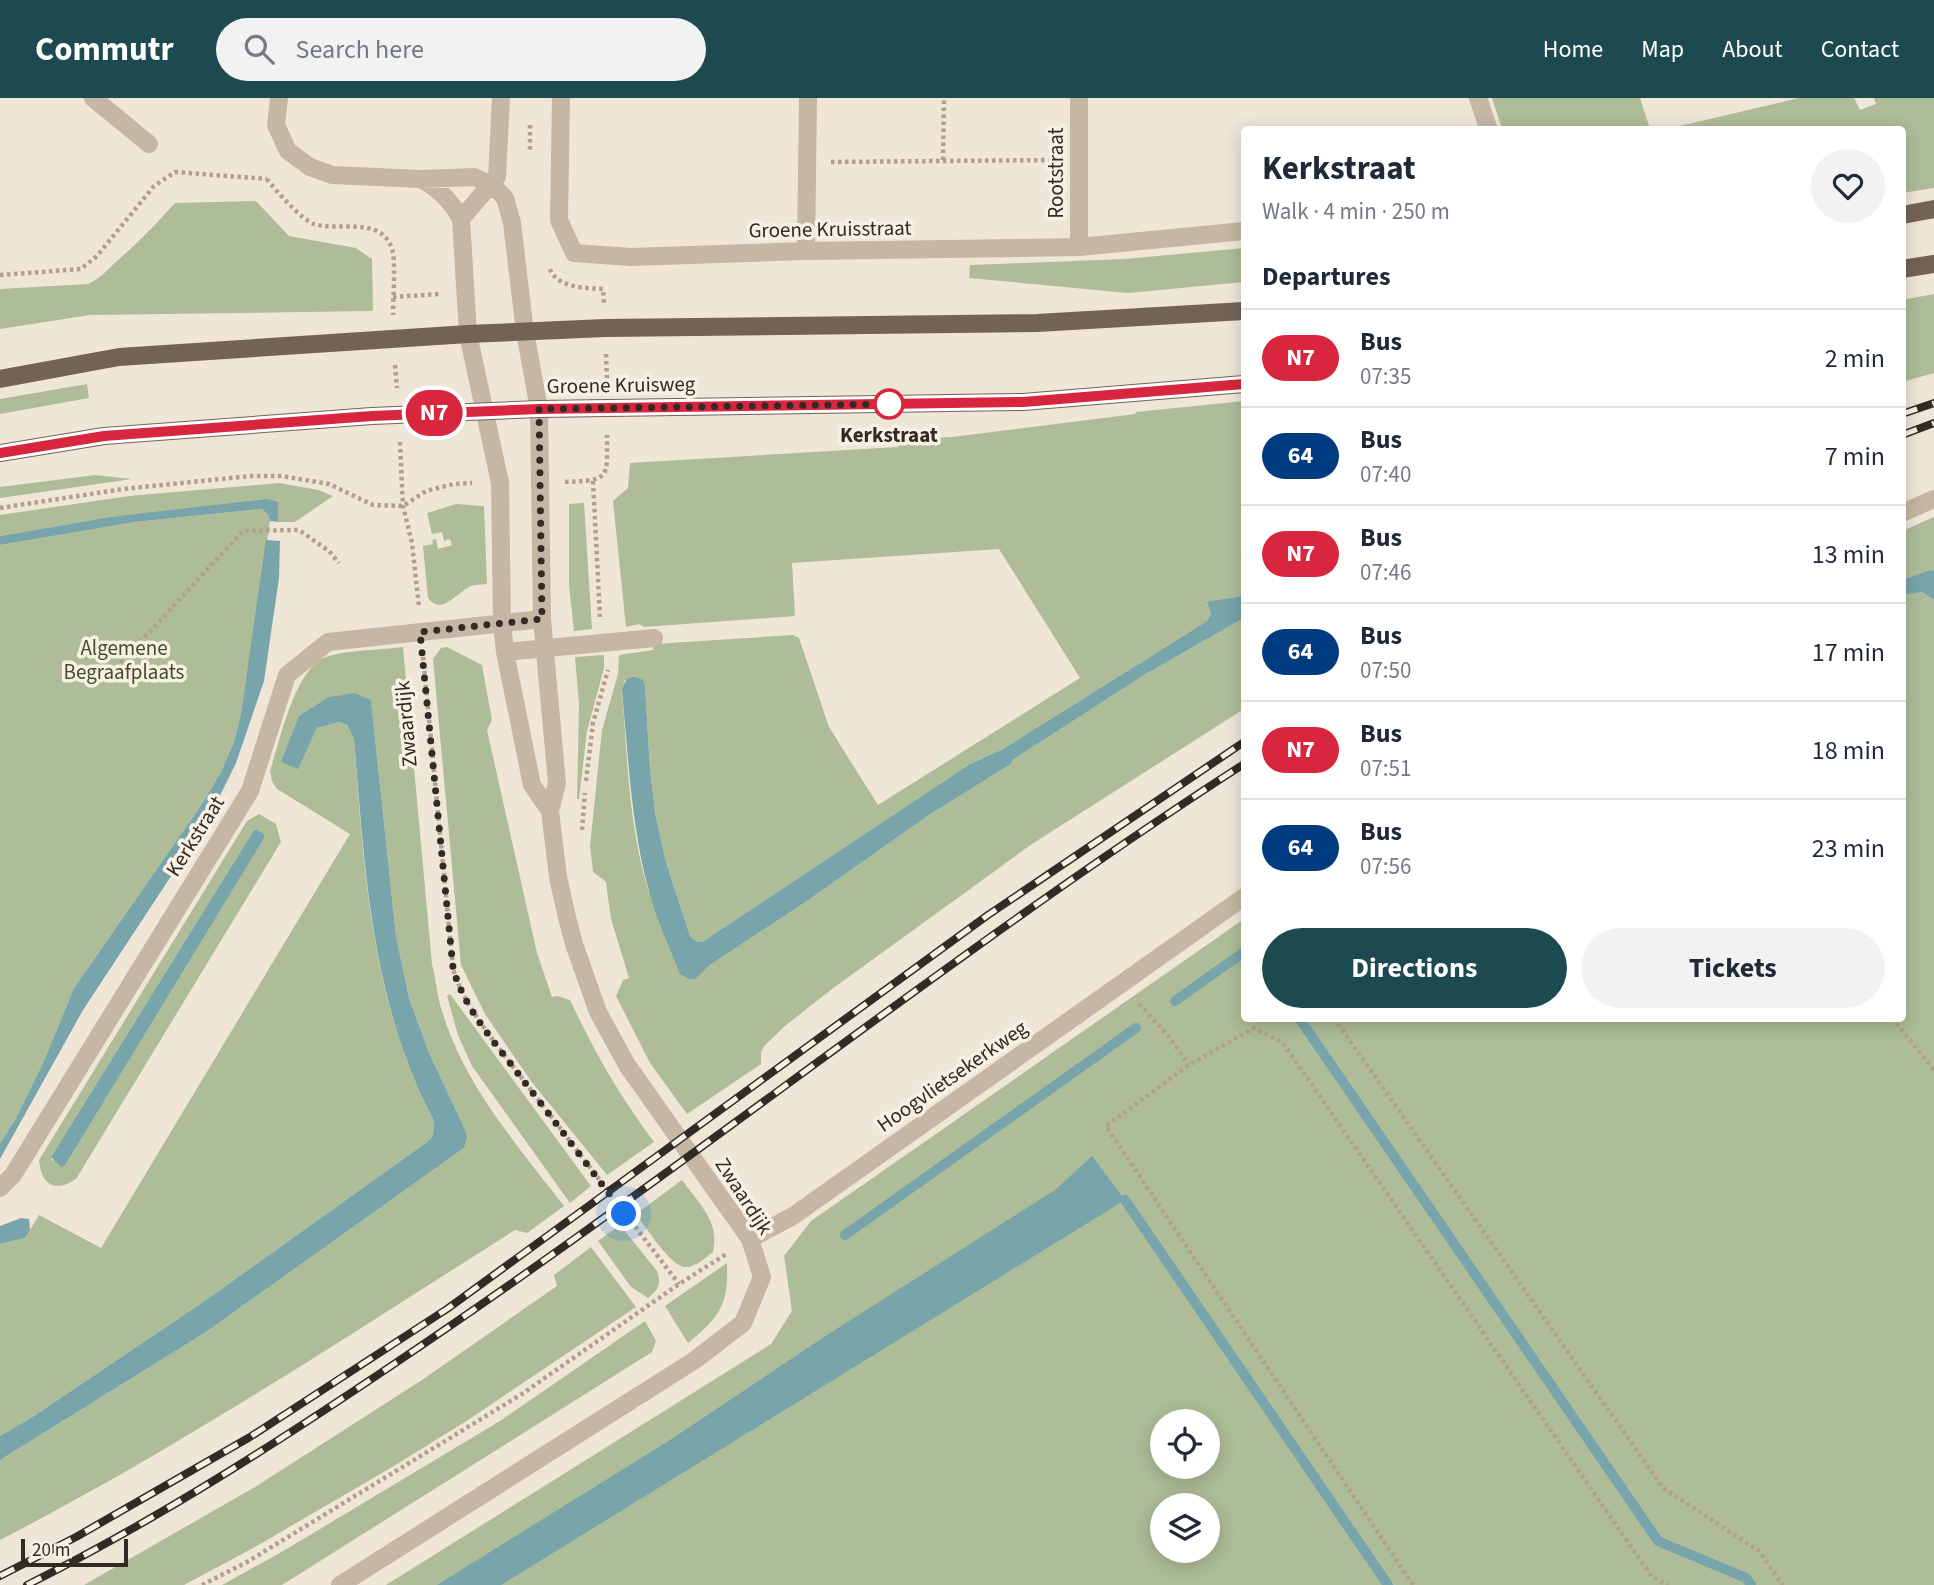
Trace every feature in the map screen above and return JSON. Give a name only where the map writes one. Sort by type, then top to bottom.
[{"type":"main road","points":[[1906,214],[1934,209]]},
{"type":"main road","points":[[1906,268],[1934,264]]},
{"type":"main road","points":[[0,379],[119,357],[468,334],[606,328],[1037,323],[1241,311]]},
{"type":"main road","name":"Groene Kruisweg","points":[[0,453],[104,436],[372,416],[539,409],[1023,402],[1241,384]]},
{"type":"street","points":[[93,98],[149,144]]},
{"type":"street","points":[[279,98],[276,125],[288,151],[310,167],[332,175],[421,179],[474,177],[491,184]]},
{"type":"street","points":[[421,179],[438,189],[450,201],[461,219],[497,177],[501,98]]},
{"type":"street","name":"Groene Kruisstraat","points":[[561,98],[559,219],[574,253],[631,257],[1079,247],[1241,231]]},
{"type":"street","points":[[806,251],[808,98]]},
{"type":"street","name":"Rootstraat","points":[[1079,98],[1079,247]]},
{"type":"street","points":[[1478,98],[1488,126]]},
{"type":"street","name":"Zwaardijk","points":[[340,1585],[695,1360],[743,1323],[762,1277],[750,1239],[627,1065],[598,1012],[566,913],[558,877],[550,811],[557,783],[542,619],[539,409],[525,332],[512,223],[505,198],[491,184]]},
{"type":"street","name":"Zwaardijk","points":[[461,219],[468,334],[500,483],[495,624],[505,652],[531,785],[550,811]]},
{"type":"street","points":[[1906,511],[1934,499]]},
{"type":"street","name":"Kerkstraat","points":[[0,1188],[13,1175],[250,791],[287,675],[328,642],[542,619]]},
{"type":"street","points":[[505,652],[654,638]]},
{"type":"street","name":"Hoogvlietsekerkweg","points":[[750,1239],[793,1216],[1241,899]]},
{"type":"path","points":[[943,160],[944,98]]},
{"type":"path","points":[[808,162],[1079,160]]},
{"type":"path","points":[[0,275],[81,269],[97,256],[154,186],[175,172],[267,179],[276,191],[313,224],[370,228],[382,234],[392,249],[393,296]]},
{"type":"path","points":[[0,508],[124,489],[250,476],[313,479],[373,505],[403,506],[426,491],[454,484],[476,483]]},
{"type":"path","points":[[568,482],[593,481],[601,629]]},
{"type":"path","name":"Zwaardijk","points":[[403,506],[412,542],[453,968],[457,984],[492,1039],[679,1284]]},
{"type":"path","points":[[116,668],[243,531],[299,530],[329,551],[339,563]]},
{"type":"path","points":[[581,838],[593,723],[608,669]]},
{"type":"path","points":[[1121,985],[1170,1038],[1189,1065]]},
{"type":"path","points":[[1337,1022],[1663,1488],[1759,1551],[1783,1585]]},
{"type":"path","points":[[1895,1022],[1934,1070]]},
{"type":"path","points":[[1413,1585],[1106,1126],[1189,1065],[1254,1028],[1283,1043],[1652,1577],[1668,1585]]},
{"type":"path","points":[[202,1585],[247,1562],[522,1394],[679,1284],[750,1239]]},
{"type":"green space","points":[[1492,98],[1640,98],[1649,126],[1501,126]]},
{"type":"green space","points":[[1799,98],[1854,98],[1860,110],[1876,104],[1874,98],[1934,98],[1934,188],[1906,192],[1906,126],[1680,126]]},
{"type":"green space","points":[[256,201],[289,236],[356,248],[372,259],[373,311],[90,315],[0,329],[0,289],[88,284],[133,247],[175,203]]},
{"type":"green space","points":[[1241,248],[1241,282],[1128,293],[969,278],[970,265],[1125,259]]},
{"type":"green space","points":[[1934,294],[1934,373],[1906,381],[1906,299]]},
{"type":"green space","points":[[87,384],[89,398],[0,414],[0,399]]},
{"type":"green space","points":[[1241,401],[1241,596],[1209,601],[1207,604],[1211,614],[1207,621],[1003,749],[970,764],[702,942],[697,942],[690,936],[665,859],[655,812],[650,769],[645,686],[625,680],[622,689],[629,780],[643,871],[666,935],[694,979],[710,965],[929,815],[1011,764],[1011,760],[1144,675],[1241,620],[1241,711],[1032,844],[832,989],[764,1046],[761,1064],[687,1114],[650,1063],[616,996],[623,980],[629,978],[611,919],[606,882],[593,872],[590,846],[602,730],[618,674],[619,655],[653,650],[654,644],[793,635],[799,638],[829,727],[878,805],[1080,678],[999,549],[792,563],[795,616],[644,627],[639,624],[626,627],[613,501],[628,488],[630,463],[898,447],[899,440],[952,437],[1136,412]]},
{"type":"green space","points":[[95,475],[132,479],[0,498],[0,487]]},
{"type":"green space","points":[[280,483],[318,490],[333,496],[295,522],[278,522],[278,502],[110,517],[0,536],[0,515],[129,496]]},
{"type":"green space","points":[[584,503],[592,629],[574,631],[569,585],[569,504]]},
{"type":"green space","points":[[456,504],[484,506],[487,584],[471,586],[448,602],[438,605],[428,598],[423,546],[433,544],[432,540],[436,539],[438,549],[452,545],[450,539],[444,541],[442,532],[432,534],[427,513]]},
{"type":"green space","name":"Algemene Begraafplaats","points":[[262,509],[268,513],[270,521],[241,714],[234,742],[221,772],[200,807],[74,988],[43,1063],[15,1120],[0,1143],[0,545],[135,522]]},
{"type":"green space","points":[[1934,517],[1934,571],[1906,579],[1906,529]]},
{"type":"green space","points":[[1922,592],[1934,600],[1934,1585],[386,1585],[771,1344],[792,1311],[784,1256],[811,1221],[1241,921],[1241,1022],[1906,1022],[1906,594]]},
{"type":"green space","points":[[403,647],[432,964],[440,1005],[452,1038],[478,1089],[564,1206],[527,1233],[515,1230],[197,1430],[67,1505],[0,1540],[0,1460],[206,1332],[464,1148],[463,1125],[429,1053],[409,998],[396,936],[371,700],[329,697],[298,768],[317,728],[339,722],[347,725],[354,739],[367,886],[384,982],[396,1030],[434,1121],[433,1136],[206,1300],[0,1436],[0,1244],[25,1238],[39,1215],[101,1248],[350,834],[277,789],[272,781],[270,771],[297,690],[315,664],[326,657]]},
{"type":"green space","points":[[447,647],[482,665],[492,720],[487,730],[537,953],[552,997],[570,1000],[608,1073],[654,1142],[607,1175],[531,1081],[485,1014],[461,965],[433,659],[441,648]]},
{"type":"green space","points":[[604,655],[604,668],[587,731],[577,799],[579,704],[575,657]]},
{"type":"green space","points":[[259,814],[276,824],[281,842],[76,1179],[62,1185],[50,1184],[40,1169],[39,1160],[247,821]],"holes":[[[254,830],[264,834],[53,1161],[51,1157]]]},
{"type":"green space","points":[[450,994],[591,1186],[570,1203],[472,1066],[458,1035],[447,996]]},
{"type":"green space","points":[[682,1180],[701,1205],[714,1231],[713,1252],[688,1267],[678,1265],[672,1260],[636,1214]]},
{"type":"green space","points":[[620,1225],[657,1271],[658,1286],[648,1298],[631,1287],[598,1241]]},
{"type":"green space","points":[[591,1247],[636,1307],[468,1420],[255,1547],[184,1585],[84,1585],[255,1487],[422,1380],[557,1286],[554,1275]]},
{"type":"green space","points":[[727,1263],[726,1290],[720,1309],[688,1343],[665,1306]]},
{"type":"green space","points":[[645,1321],[656,1341],[652,1352],[282,1585],[222,1585],[500,1421]]},
{"type":"water","points":[[267,499],[278,502],[278,522],[270,521],[268,514],[262,509],[135,522],[0,545],[0,536],[110,517]]},
{"type":"water","points":[[266,540],[280,541],[279,578],[264,681],[236,763],[208,820],[83,1010],[0,1159],[0,1143],[15,1120],[43,1063],[74,988],[200,807],[221,772],[234,742],[241,714]]},
{"type":"water","points":[[1934,571],[1934,600],[1922,592],[1906,594],[1906,579]]},
{"type":"water","points":[[1241,596],[1241,620],[1144,675],[1012,760],[1011,764],[929,815],[710,965],[695,979],[680,974],[658,920],[642,863],[631,789],[622,689],[630,678],[643,680],[645,686],[650,769],[655,812],[665,859],[690,936],[697,942],[702,942],[970,764],[1003,749],[1207,621],[1211,614],[1207,603]]},
{"type":"water","points":[[355,693],[371,700],[396,936],[409,998],[429,1053],[463,1125],[467,1137],[464,1148],[206,1332],[0,1460],[0,1436],[206,1300],[433,1136],[434,1121],[396,1030],[374,934],[354,739],[347,725],[339,722],[317,728],[298,769],[281,762],[299,716],[329,697]]},
{"type":"water","points":[[257,829],[264,834],[264,838],[65,1165],[61,1167],[51,1157]]},
{"type":"water","points":[[1092,1156],[1125,1200],[501,1585],[437,1585],[670,1440],[824,1337],[1055,1190]]},
{"type":"water","points":[[21,1218],[29,1219],[30,1230],[25,1238],[0,1244],[0,1226]]},
{"type":"waterway","points":[[1175,1001],[1241,954]]},
{"type":"waterway","points":[[1302,1022],[1658,1541],[1746,1578],[1751,1585]]},
{"type":"waterway","points":[[845,1235],[1136,1028]]},
{"type":"waterway","points":[[1125,1200],[1388,1585]]},
{"type":"railway","points":[[1906,413],[1934,403]]},
{"type":"railway","points":[[1906,434],[1934,423]]},
{"type":"railway","points":[[0,1576],[76,1537],[250,1437],[447,1309],[988,915],[1241,744]]},
{"type":"railway","points":[[27,1585],[122,1535],[214,1481],[394,1364],[501,1291],[1028,910],[1241,766]]},
{"type":"bus line","name":"N7","points":[[0,453],[104,436],[372,416],[539,409],[1023,402],[1241,384]]},
{"type":"place","name":"Kerkstraat","points":[[889,404]]},
{"type":"route","points":[[624,1214],[492,1039],[457,984],[453,968],[420,632],[542,619],[539,409],[893,404],[889,404]]}]
